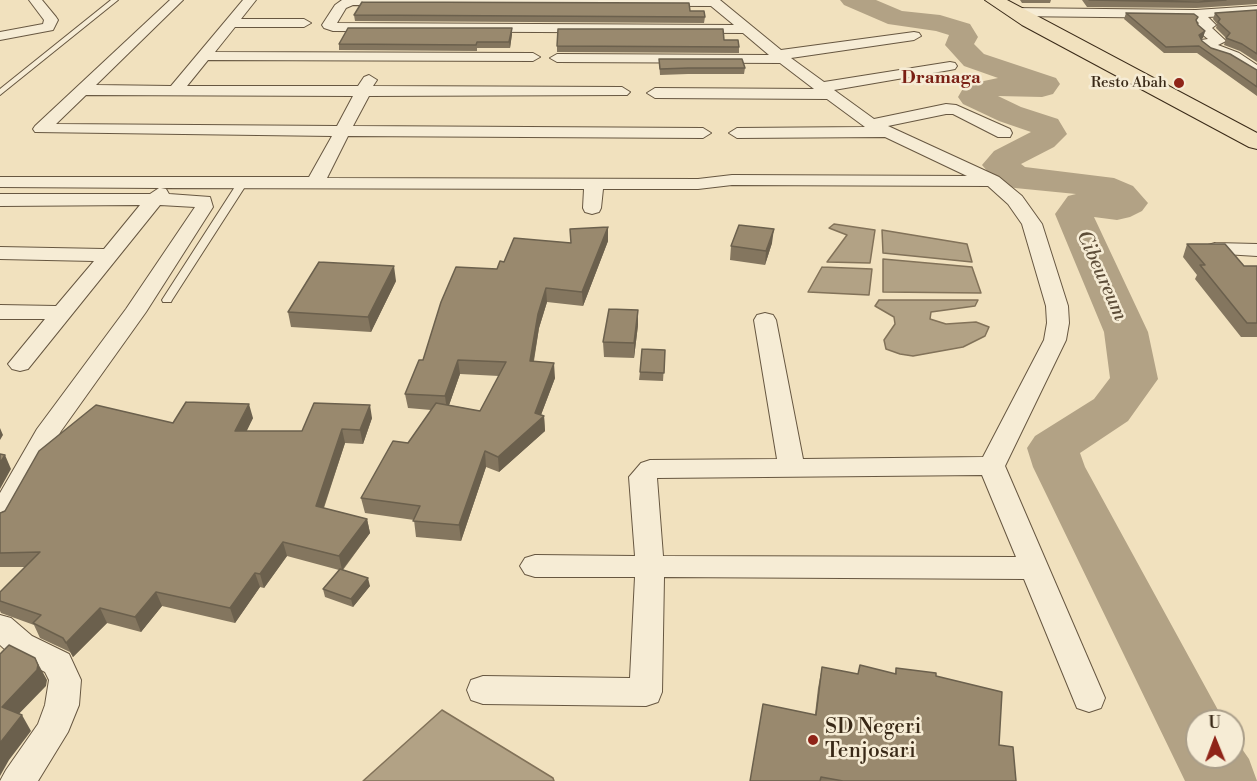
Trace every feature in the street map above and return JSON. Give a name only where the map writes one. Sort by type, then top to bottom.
[{"type":"main road","points":[[994,0],[1012,12],[1257,142]]},
{"type":"street","points":[[0,36],[48,27],[51,20],[35,0]]},
{"type":"street","points":[[177,0],[41,129],[703,133]]},
{"type":"street","points":[[176,90],[250,0]]},
{"type":"street","points":[[1252,0],[1257,4]]},
{"type":"street","points":[[745,29],[366,28],[328,25],[341,5],[351,1],[712,1],[781,57],[871,124],[993,181],[1015,200],[1034,230],[1057,306],[1058,323],[1055,340],[992,466],[1089,698]]},
{"type":"street","points":[[1012,12],[1196,14],[1257,10]]},
{"type":"street","points":[[1196,14],[1209,25]]},
{"type":"street","points":[[232,23],[304,23]]},
{"type":"street","points":[[1227,26],[1203,27],[1219,41],[1206,44],[1215,50],[1234,56],[1257,72]]},
{"type":"street","points":[[357,49],[366,28]]},
{"type":"street","points":[[443,48],[448,28]]},
{"type":"street","points":[[205,56],[382,56],[531,52],[533,28]]},
{"type":"street","points":[[557,58],[781,57],[914,36]]},
{"type":"street","points":[[316,182],[382,56]]},
{"type":"street","points":[[655,93],[828,91],[950,66]]},
{"type":"street","points":[[81,90],[622,92]]},
{"type":"street","points":[[871,124],[946,109],[956,110],[1004,133]]},
{"type":"street","points":[[736,133],[889,132]]},
{"type":"street","points":[[941,155],[947,181]]},
{"type":"street","points":[[0,182],[698,184],[732,180],[993,181]]},
{"type":"street","points":[[20,364],[169,182]]},
{"type":"street","points":[[592,208],[594,183]]},
{"type":"street","points":[[0,200],[196,200],[203,201],[204,207],[135,312],[50,429],[0,518]]},
{"type":"street","points":[[1215,249],[1256,252]]},
{"type":"street","points":[[0,253],[107,255]]},
{"type":"street","points":[[0,312],[60,313]]},
{"type":"street","points":[[765,320],[791,466]]},
{"type":"street","points":[[483,690],[646,692],[650,567],[642,477],[650,469],[992,466]]},
{"type":"street","points":[[535,566],[1034,568]]},
{"type":"street","points":[[0,627],[21,645],[58,663],[65,680],[62,705],[51,732],[18,781]]},
{"type":"lane","points":[[0,93],[116,0]]},
{"type":"lane","points":[[166,300],[243,182]]},
{"type":"shaded area","points":[[834,224],[875,230],[870,263],[827,262],[847,235],[829,228]]},
{"type":"shaded area","points":[[882,230],[967,244],[972,262],[883,253]]},
{"type":"shaded area","points":[[883,259],[972,267],[981,293],[883,292]]},
{"type":"shaded area","points":[[822,267],[872,269],[869,295],[808,292]]},
{"type":"shaded area","points":[[879,300],[978,300],[975,306],[931,312],[930,319],[946,324],[976,322],[989,327],[985,336],[963,347],[913,356],[900,354],[886,349],[884,340],[895,324],[894,317],[875,306]]},
{"type":"shaded area","points":[[442,710],[553,778],[554,781],[363,781]]},
{"type":"building","points":[[1089,0],[1226,0],[1198,2]]},
{"type":"building","points":[[362,2],[689,3],[690,11],[704,11],[705,17],[354,15]]},
{"type":"building","points":[[1257,10],[1257,54],[1242,44],[1226,38],[1230,33],[1218,22],[1220,19],[1215,13]]},
{"type":"building","points":[[1126,13],[1194,14],[1198,17],[1196,20],[1198,25],[1205,31],[1199,35],[1202,41],[1211,48],[1230,54],[1257,70],[1257,87],[1199,46],[1166,47]]},
{"type":"building","points":[[348,28],[512,28],[509,42],[477,42],[476,45],[339,44]]},
{"type":"building","points":[[558,29],[723,29],[724,40],[738,40],[739,47],[557,46]]},
{"type":"building","points":[[659,59],[742,59],[745,68],[660,69]]},
{"type":"building","points":[[739,225],[774,229],[766,251],[731,246]]},
{"type":"building","points":[[608,227],[582,292],[546,288],[538,314],[530,361],[554,363],[535,413],[544,416],[498,457],[485,451],[459,525],[413,521],[420,506],[361,498],[393,441],[408,443],[436,403],[480,411],[506,362],[458,360],[445,396],[405,394],[419,360],[423,360],[441,302],[456,267],[497,269],[500,261],[504,262],[514,238],[571,243],[570,229]]},
{"type":"building","points":[[1187,244],[1225,244],[1244,266],[1257,266],[1257,323],[1247,323],[1200,265],[1205,265]]},
{"type":"building","points":[[319,262],[394,266],[368,317],[288,312]]},
{"type":"building","points":[[609,309],[638,310],[634,343],[603,342]]},
{"type":"building","points":[[642,349],[665,350],[664,373],[640,372]]},
{"type":"building","points":[[186,402],[249,404],[235,431],[302,431],[314,403],[370,405],[360,430],[342,429],[316,506],[367,519],[339,556],[283,542],[260,574],[255,573],[230,608],[156,592],[135,617],[100,608],[66,643],[63,638],[33,623],[41,615],[0,601],[0,592],[40,552],[0,553],[0,513],[5,511],[39,451],[96,405],[173,423]]},
{"type":"building","points":[[340,569],[368,578],[351,599],[323,589]]},
{"type":"building","points":[[9,645],[35,658],[38,665],[37,670],[2,707],[22,715],[0,743],[0,654]]},
{"type":"building","points":[[860,665],[896,674],[896,668],[936,673],[936,676],[1002,692],[999,745],[1013,747],[1016,781],[843,781],[821,777],[820,781],[750,781],[763,704],[816,715],[822,667],[858,674]]},
{"type":"waterway","name":"Cibeureum","points":[[853,0],[897,18],[940,23],[960,30],[964,37],[959,45],[974,60],[1045,84],[1042,88],[997,87],[976,92],[974,97],[1010,114],[1046,126],[1050,134],[1006,158],[1000,165],[1015,177],[1101,186],[1120,194],[1129,203],[1117,209],[1081,204],[1074,214],[1126,332],[1134,379],[1111,410],[1053,448],[1059,467],[1185,712]]},
{"type":"waterway","name":"Cibeureum","points":[[1216,769],[1224,781]]},
{"type":"place","name":"Resto Abah","points":[[1179,83]]},
{"type":"place","name":"SD Negeri Tenjosari","points":[[813,740]]},
{"type":"district","name":"Dramaga","points":[[941,79]]}]
